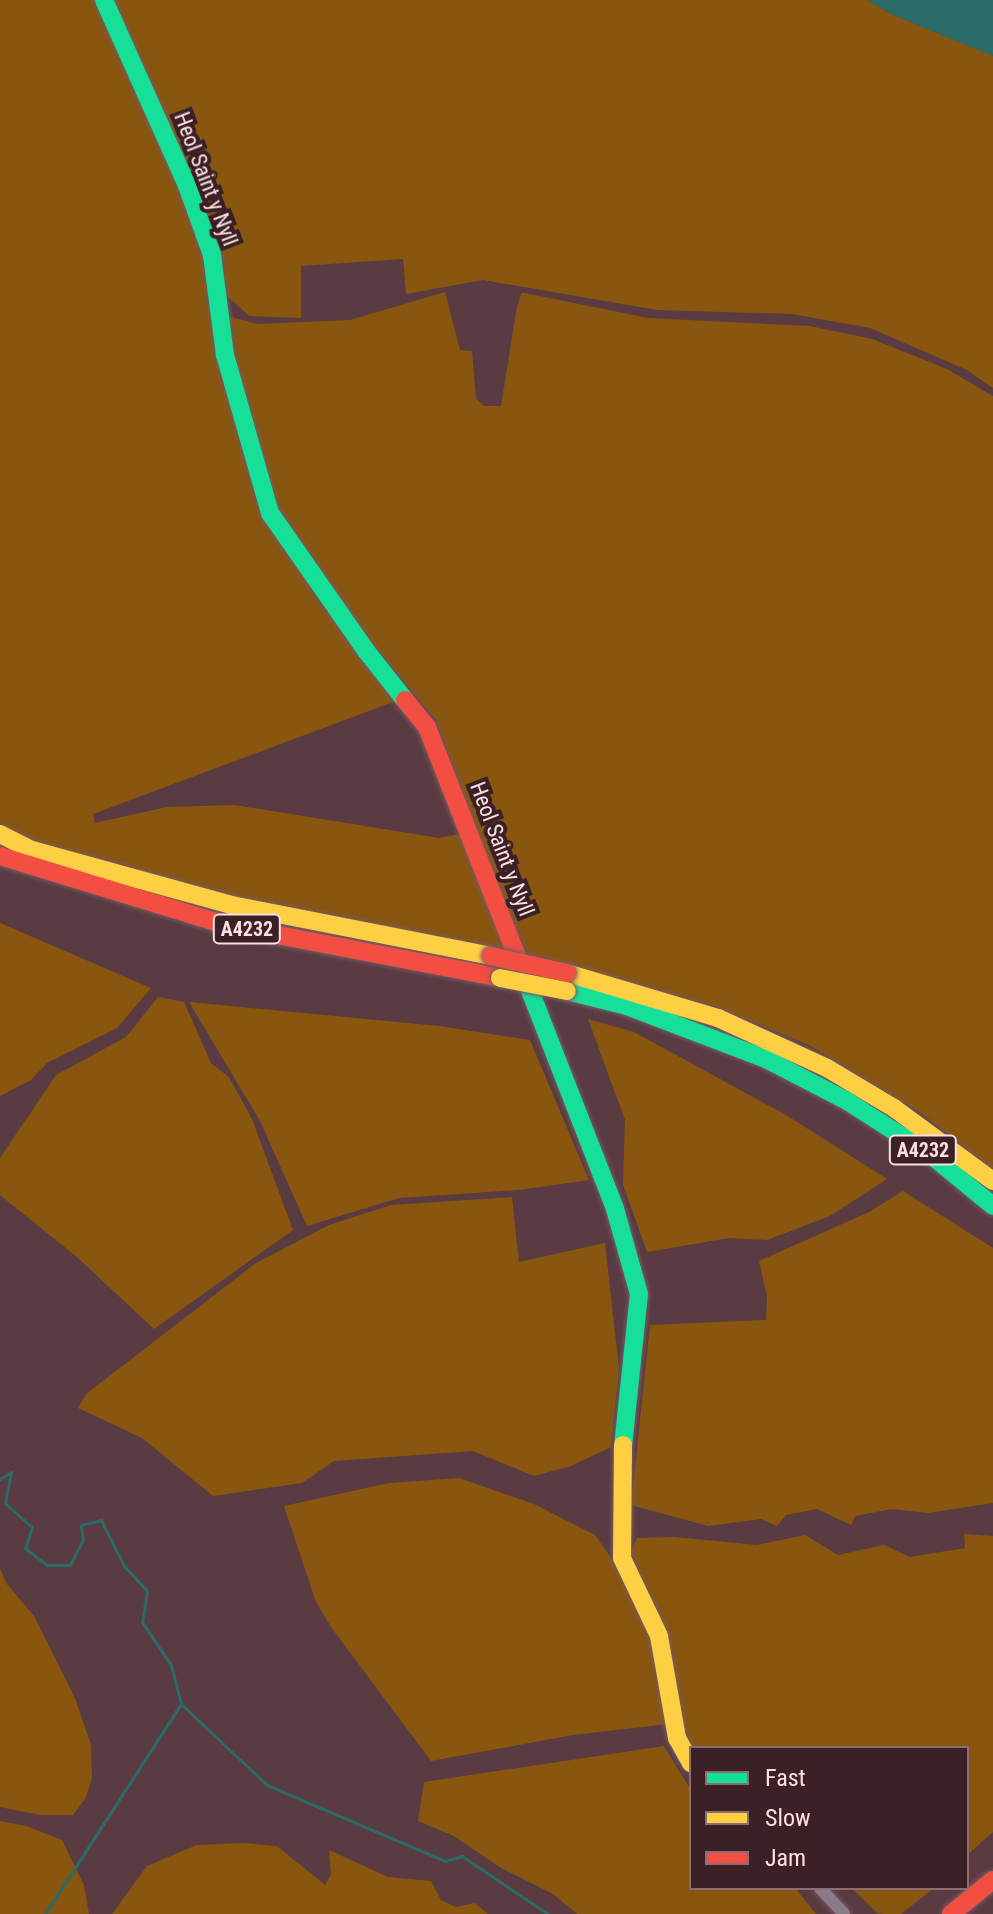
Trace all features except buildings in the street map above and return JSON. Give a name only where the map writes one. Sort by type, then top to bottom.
[{"type":"main road","name":"Heol Saint y Nyll","points":[[104,0],[186,183],[212,255],[225,355],[270,513],[367,652],[427,727],[615,1209],[639,1294],[621,1463],[622,1558],[659,1636],[677,1738],[689,1759]]},
{"type":"main road","name":"A4232","points":[[0,834],[32,850],[232,905],[491,956],[567,982],[766,1059],[847,1101],[931,1155],[993,1206]]},
{"type":"main road","name":"A4232","points":[[0,856],[226,925],[500,978],[567,982],[718,1018],[827,1068],[894,1108],[993,1181]]},
{"type":"main road","points":[[951,1914],[993,1880]]},
{"type":"street","points":[[822,1890],[844,1914]]},
{"type":"shaded area","points":[[0,0],[99,0],[179,183],[205,260],[264,512],[319,602],[401,699],[93,814],[95,823],[167,807],[235,805],[439,838],[466,833],[512,951],[315,918],[0,837]]},
{"type":"shaded area","points":[[109,0],[867,0],[891,14],[993,56],[993,388],[967,370],[870,328],[792,314],[657,310],[483,280],[406,294],[403,259],[301,266],[301,318],[249,316],[225,294],[217,242],[206,212]]},
{"type":"shaded area","points":[[445,292],[460,350],[472,351],[476,399],[484,406],[501,406],[521,293],[648,318],[810,326],[872,339],[947,369],[993,396],[993,1169],[921,1113],[809,1045],[714,1006],[519,952],[436,720],[362,631],[276,512],[233,365],[224,315],[257,324],[350,320]]},
{"type":"shaded area","points":[[0,923],[151,988],[117,1028],[47,1063],[31,1080],[0,1096]]},
{"type":"shaded area","points":[[158,997],[184,1002],[211,1063],[229,1077],[252,1119],[293,1230],[154,1329],[78,1258],[0,1195],[0,1158],[56,1075],[126,1037]]},
{"type":"shaded area","points":[[189,1002],[439,1026],[530,1040],[589,1180],[519,1190],[399,1198],[307,1226],[260,1121]]},
{"type":"shaded area","points":[[588,1019],[634,1032],[786,1115],[887,1179],[830,1216],[767,1240],[729,1238],[647,1252],[623,1185],[625,1120]]},
{"type":"shaded area","points":[[903,1191],[993,1248],[993,1503],[928,1513],[892,1509],[855,1516],[851,1525],[817,1509],[786,1515],[777,1526],[761,1519],[708,1526],[631,1505],[650,1325],[766,1320],[767,1296],[759,1261],[869,1212]]},
{"type":"shaded area","points":[[512,1197],[519,1262],[605,1243],[619,1368],[611,1447],[571,1466],[534,1476],[473,1451],[334,1461],[302,1483],[213,1496],[142,1438],[78,1408],[86,1394],[256,1263],[329,1225],[391,1205]]},
{"type":"shaded area","points":[[459,1478],[534,1504],[595,1535],[612,1559],[652,1642],[668,1724],[573,1735],[431,1761],[331,1627],[316,1602],[284,1506],[389,1483]]},
{"type":"shaded area","points":[[964,1534],[993,1536],[993,1832],[969,1853],[969,1746],[690,1746],[684,1736],[669,1638],[631,1552],[637,1538],[674,1537],[757,1545],[805,1535],[838,1555],[884,1545],[910,1557],[965,1548]]},
{"type":"shaded area","points":[[0,1568],[6,1583],[34,1616],[75,1698],[91,1745],[92,1779],[85,1799],[73,1815],[40,1815],[0,1807]]},
{"type":"shaded area","points":[[664,1746],[689,1787],[689,1890],[797,1890],[816,1914],[577,1914],[553,1894],[501,1868],[454,1836],[418,1821],[424,1782]]},
{"type":"shaded area","points":[[0,1821],[26,1826],[62,1840],[84,1885],[89,1914],[0,1914]]},
{"type":"shaded area","points":[[244,1843],[277,1846],[325,1885],[331,1875],[329,1850],[388,1877],[431,1881],[441,1900],[456,1907],[475,1903],[488,1914],[112,1914],[147,1866],[197,1845]]},
{"type":"shaded area","points":[[854,1890],[931,1890],[901,1914],[877,1913]]},
{"type":"water","points":[[867,0],[993,0],[993,56],[891,14]]},
{"type":"waterway","points":[[0,1479],[11,1472],[5,1503],[32,1527],[25,1548],[47,1565],[70,1565],[83,1540],[81,1525],[101,1520],[124,1566],[147,1591],[142,1622],[171,1665],[181,1704],[267,1785],[445,1861],[462,1856],[548,1914]]},
{"type":"waterway","points":[[45,1914],[181,1704]]},
{"type":"traffic: fast","points":[[104,0],[186,183],[212,255],[225,355],[270,513],[367,652],[405,700]]},
{"type":"traffic: fast","points":[[515,952],[615,1209],[639,1294],[623,1445]]},
{"type":"traffic: fast","points":[[567,991],[627,1006],[766,1059],[847,1101],[931,1155],[993,1206]]},
{"type":"traffic: slow","points":[[0,834],[32,850],[232,905],[491,956]]},
{"type":"traffic: slow","points":[[567,973],[718,1018],[827,1068],[894,1108],[993,1181]]},
{"type":"traffic: slow","points":[[500,978],[567,991]]},
{"type":"traffic: slow","points":[[623,1445],[622,1558],[659,1636],[677,1738],[689,1759]]},
{"type":"traffic: jam","points":[[405,700],[427,727],[515,952]]},
{"type":"traffic: jam","points":[[0,856],[226,925],[500,978]]},
{"type":"traffic: jam","points":[[491,956],[567,973]]},
{"type":"traffic: jam","points":[[951,1914],[993,1880]]}]
